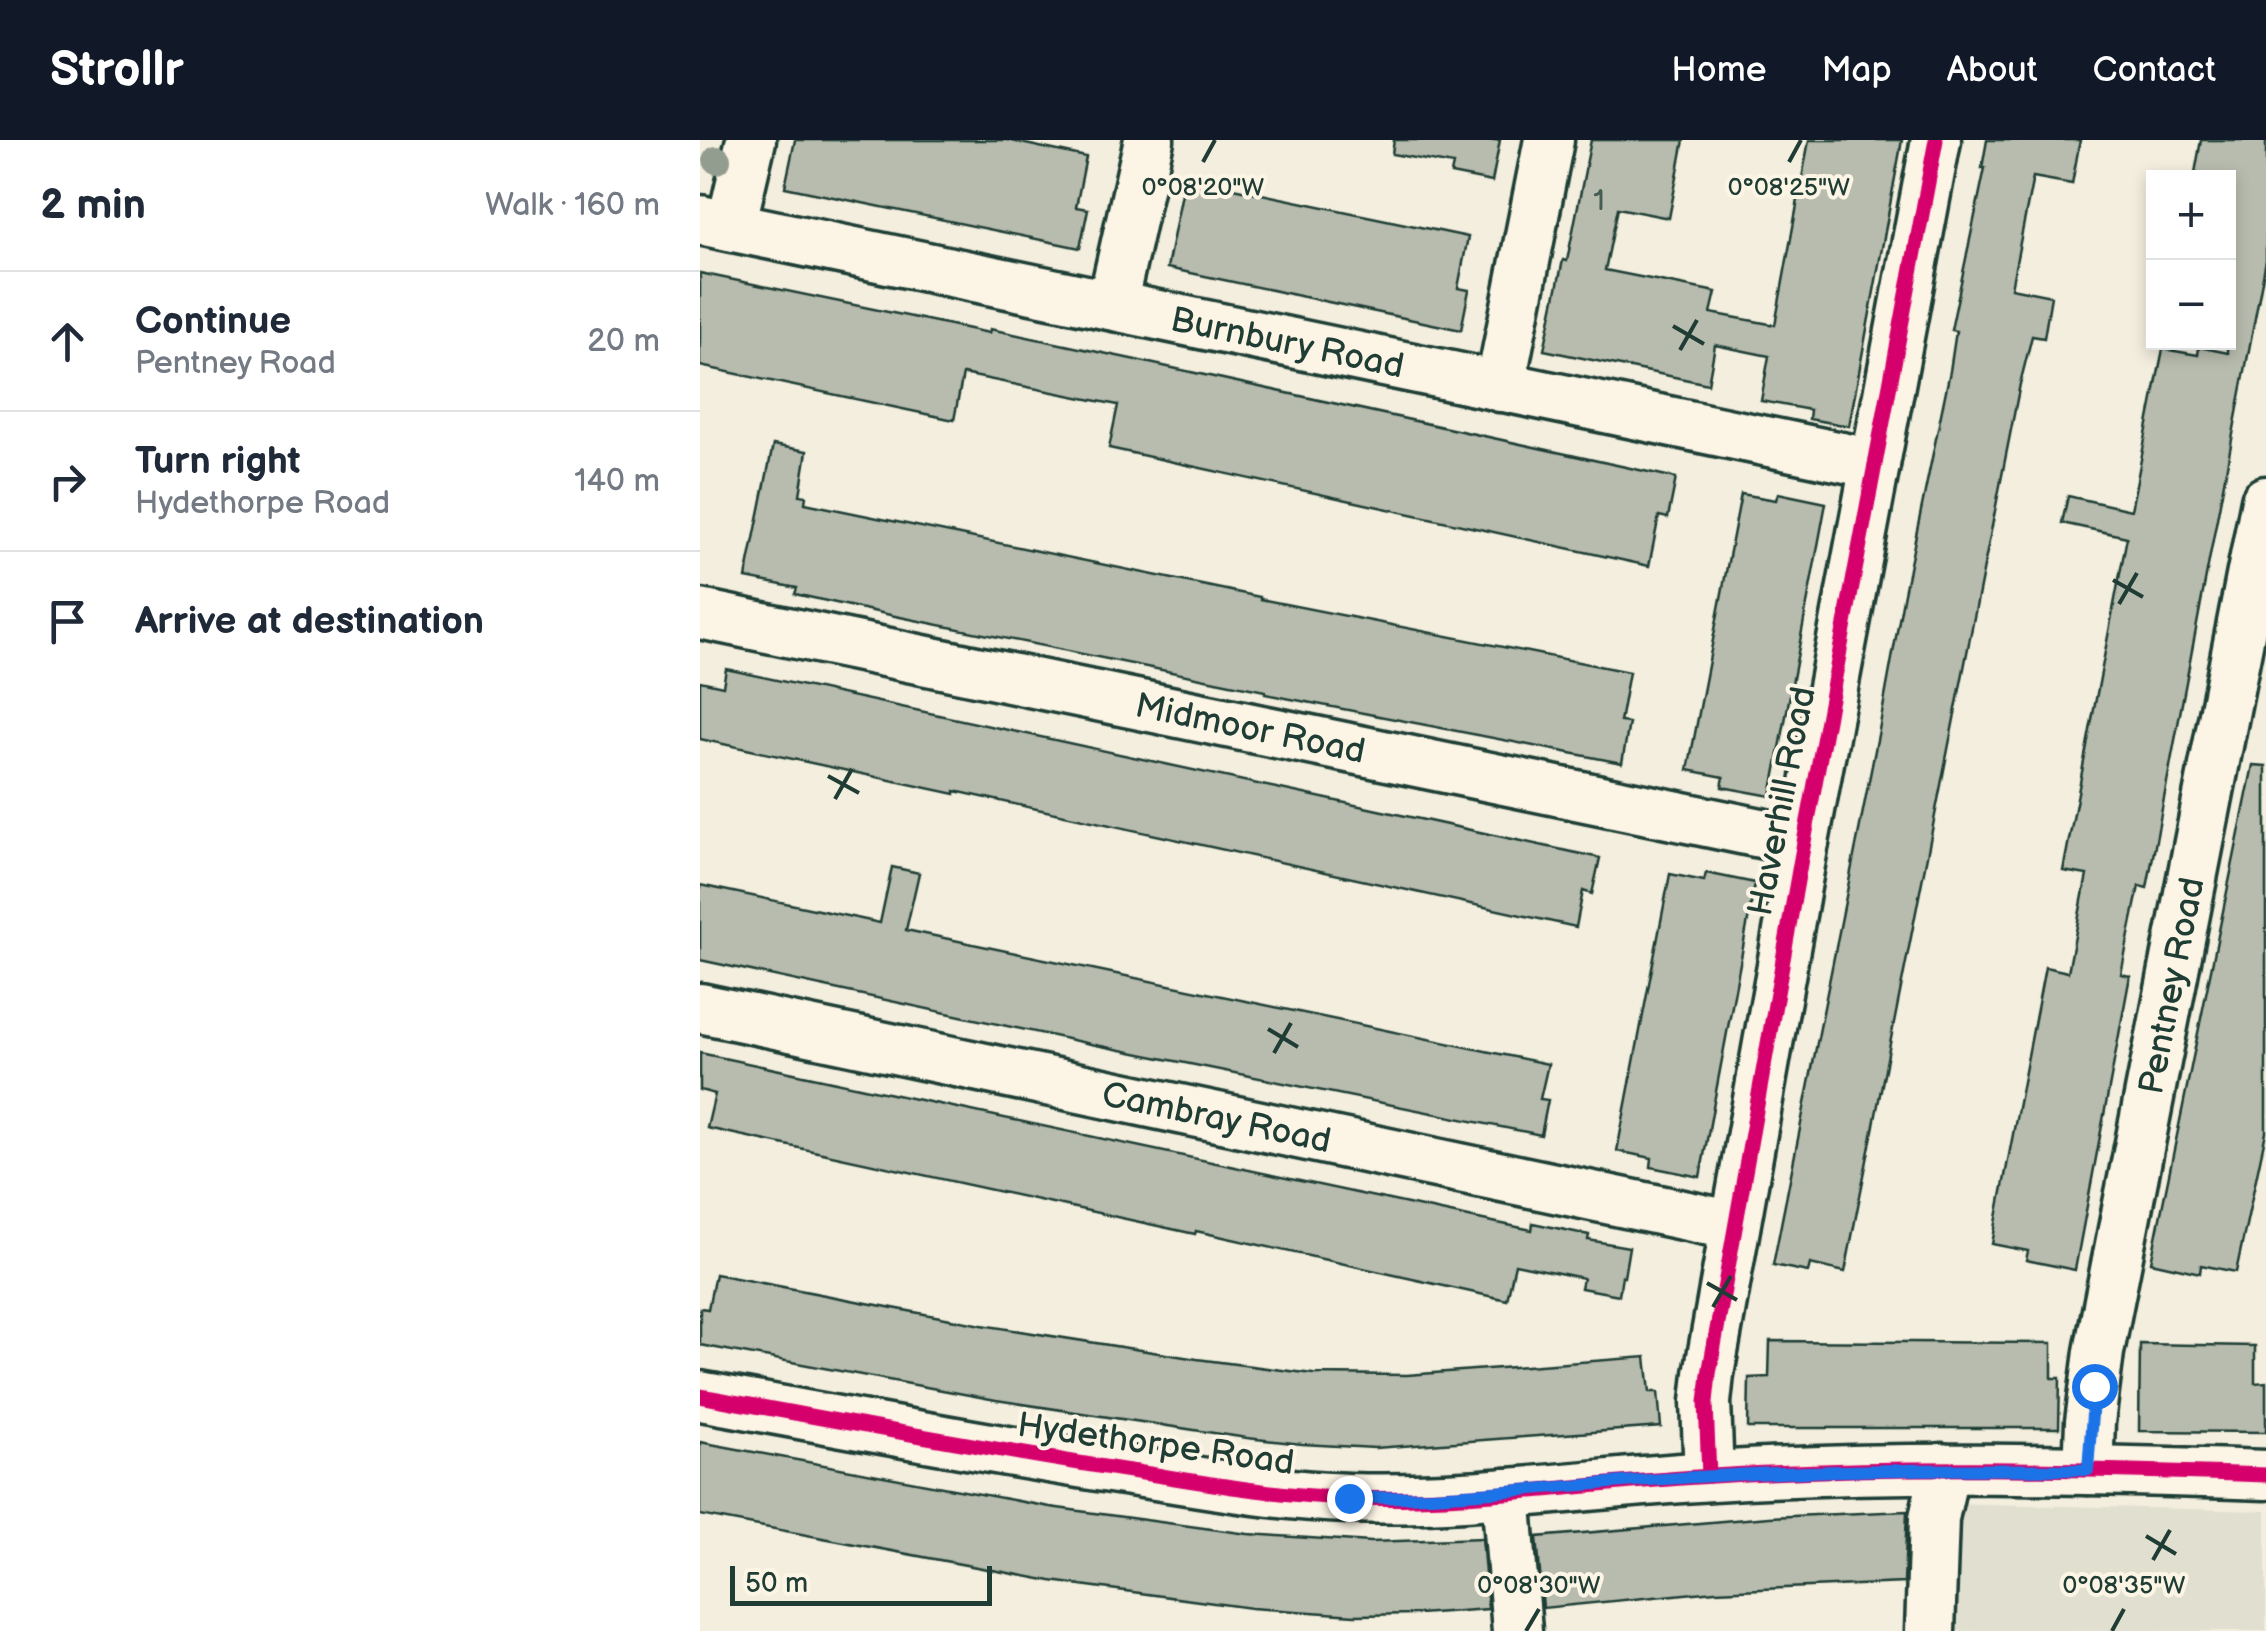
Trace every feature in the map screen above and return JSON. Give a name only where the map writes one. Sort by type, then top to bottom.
[{"type":"street","points":[[715,223],[751,140]]},
{"type":"street","points":[[1112,305],[1149,140]]},
{"type":"street","points":[[1500,387],[1549,140]]},
{"type":"street","name":"Haverhill Road","points":[[1710,1476],[1706,1402],[1734,1226],[1936,140]]},
{"type":"street","name":"Burnbury Road","points":[[715,223],[1875,464]]},
{"type":"street","name":"Pentney Road","points":[[2088,1470],[2099,1352],[2266,502]]},
{"type":"street","name":"Midmoor Road","points":[[700,614],[1804,842]]},
{"type":"street","name":"Cambray Road","points":[[700,1008],[1734,1226]]},
{"type":"street","name":"Hydethorpe Road","points":[[700,1396],[1047,1459],[1248,1489],[1349,1498],[1506,1493],[1822,1470],[1941,1468],[2266,1474]]},
{"type":"street","points":[[1930,1631],[1934,1518],[1941,1468]]},
{"type":"street","points":[[1506,1493],[1517,1631]]},
{"type":"shaded area","points":[[1942,1503],[2266,1511],[2266,1631],[1936,1631]]},
{"type":"building","points":[[795,140],[1007,140],[1086,157],[1076,207],[1088,209],[1080,248],[785,187]]},
{"type":"building","points":[[1394,140],[1500,140],[1492,182],[1451,174],[1453,165],[1392,154]]},
{"type":"building","points":[[1591,140],[1684,140],[1669,218],[1618,208],[1605,270],[1716,292],[1711,313],[1775,325],[1809,140],[1902,140],[1849,426],[1809,419],[1810,410],[1761,401],[1769,356],[1715,345],[1708,384],[1544,350],[1563,260],[1567,261]]},
{"type":"building","points":[[1987,140],[2080,140],[2072,184],[2033,177],[2011,288],[2051,296],[2044,338],[2032,336],[2020,384],[1845,1272],[1810,1264],[1808,1272],[1773,1265],[1950,371],[1956,331],[1951,330],[1985,168]]},
{"type":"building","points":[[2201,140],[2266,140],[2266,260],[2147,888],[2139,886],[2121,974],[2130,976],[2075,1270],[2026,1260],[2028,1251],[1992,1244],[2045,967],[2068,972],[2087,875],[2063,871],[2127,537],[2062,523],[2068,496],[2131,510],[2163,350],[2198,355],[2199,350],[2236,350],[2236,170],[2196,170]]},
{"type":"building","points":[[1185,178],[1468,237],[1458,288],[1469,290],[1461,330],[1167,268]]},
{"type":"building","points":[[700,273],[989,333],[990,329],[1676,478],[1668,518],[1659,516],[1649,566],[1109,448],[1118,405],[963,374],[954,420],[700,366]]},
{"type":"building","points":[[773,445],[807,451],[800,495],[806,496],[805,503],[1629,672],[1620,722],[1629,723],[1622,763],[1265,694],[895,616],[795,594],[797,588],[746,578]]},
{"type":"building","points":[[1778,493],[1826,503],[1771,796],[1722,787],[1724,777],[1688,770],[1741,494],[1776,500]]},
{"type":"building","points":[[726,669],[1600,858],[1592,894],[1583,891],[1576,927],[700,739],[700,681],[723,686]]},
{"type":"building","points":[[2253,765],[2266,766],[2266,1132],[2236,1272],[2201,1265],[2200,1273],[2151,1262]]},
{"type":"building","points":[[892,867],[919,873],[906,930],[1548,1064],[1540,1099],[1548,1100],[1541,1135],[700,960],[700,885],[880,923]]},
{"type":"building","points":[[1706,873],[1755,883],[1700,1177],[1651,1167],[1652,1158],[1617,1151],[1670,874],[1704,881]]},
{"type":"building","points":[[700,1053],[1483,1220],[1532,1230],[1533,1223],[1589,1235],[1588,1240],[1629,1247],[1624,1277],[1619,1295],[1581,1288],[1583,1278],[1515,1264],[1507,1300],[707,1128],[715,1094],[700,1090]]},
{"type":"building","points":[[715,1274],[982,1325],[1313,1374],[1407,1375],[1646,1357],[1650,1392],[1658,1392],[1661,1427],[1375,1448],[1247,1438],[996,1400],[700,1345],[700,1308],[708,1309]]},
{"type":"building","points":[[1770,1341],[2052,1343],[2052,1378],[2060,1378],[2059,1428],[1748,1428],[1749,1378],[1769,1377]]},
{"type":"building","points":[[2140,1344],[2255,1346],[2255,1383],[2266,1382],[2266,1432],[2139,1431]]},
{"type":"building","points":[[700,1442],[1050,1507],[1248,1534],[1371,1542],[1482,1538],[1488,1609],[1355,1615],[1251,1608],[1051,1581],[700,1515]]},
{"type":"building","points":[[1907,1511],[1904,1583],[1715,1591],[1543,1608],[1537,1537],[1769,1517]]},
{"type":"cycle path","points":[[1709,1476],[1709,1374],[1936,140]]},
{"type":"cycle path","points":[[700,1396],[1082,1463],[1322,1497],[1440,1497],[1712,1476],[1851,1470],[2266,1475]]},
{"type":"route","points":[[1349,1498],[1506,1493],[1822,1470],[2088,1470],[2094,1386]]}]
